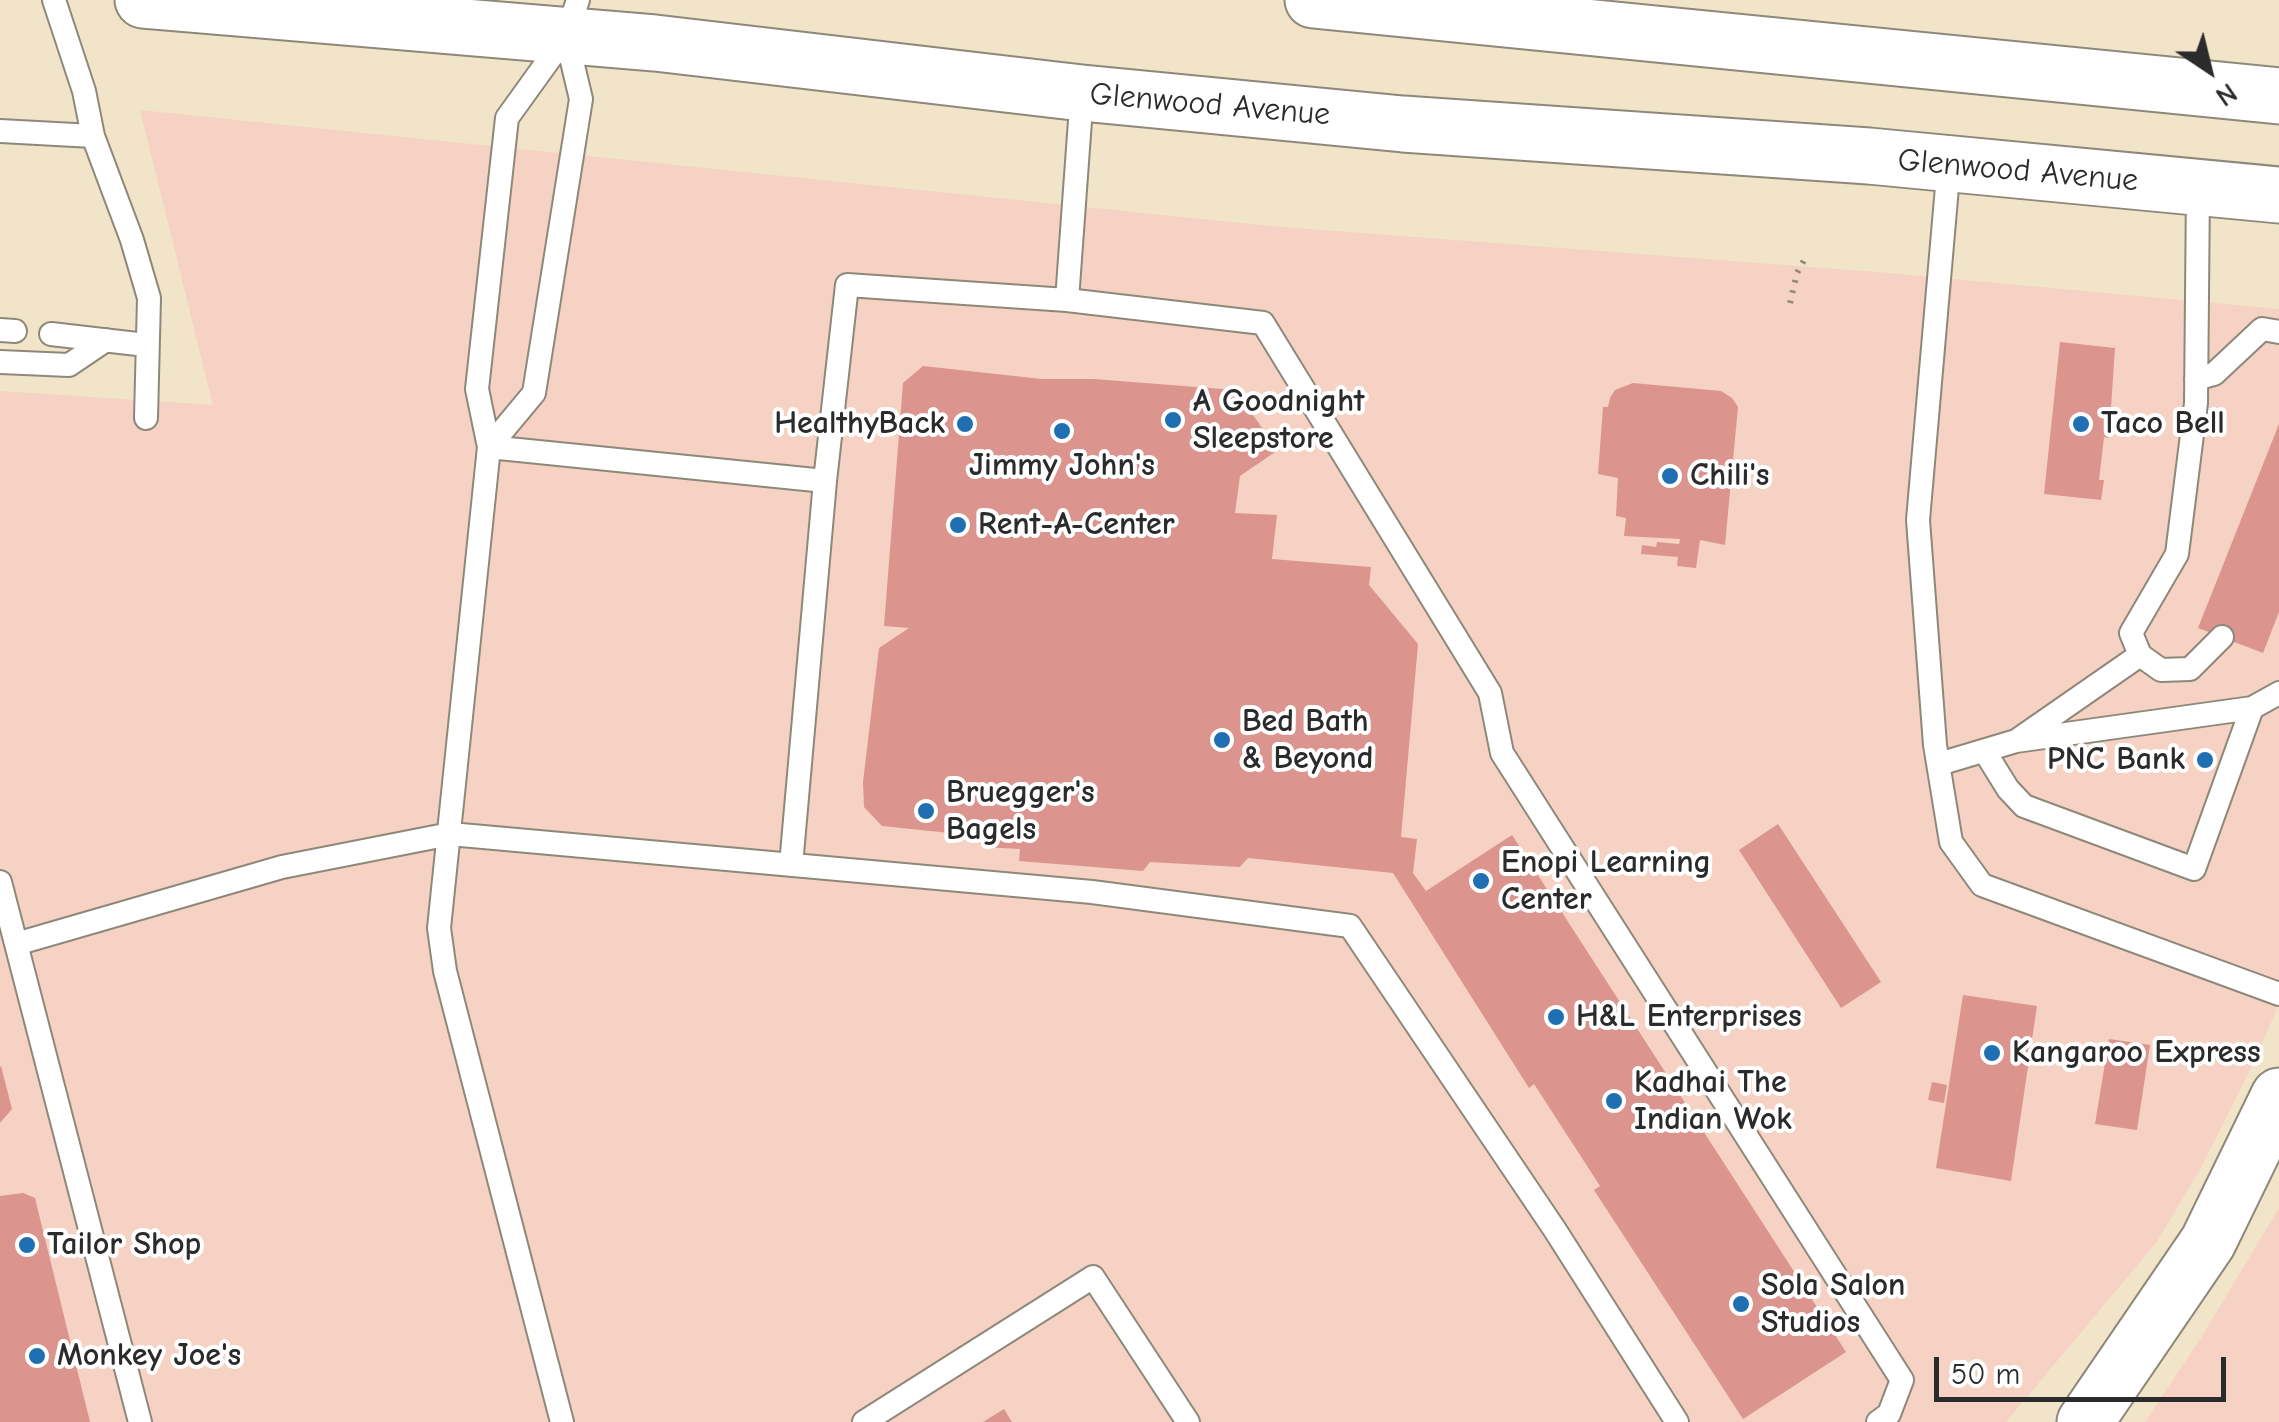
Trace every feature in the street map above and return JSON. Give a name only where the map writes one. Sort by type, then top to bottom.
[{"type":"main road","name":"Glenwood Avenue","points":[[143,0],[572,18],[655,43],[1082,93],[1402,124],[1949,164],[2279,195]]},
{"type":"main road","points":[[1313,0],[2279,96]]},
{"type":"main road","points":[[2085,1422],[2208,1242],[2279,1096]]},
{"type":"lane","points":[[54,0],[84,91],[93,136],[132,240],[148,298],[146,418]]},
{"type":"lane","points":[[562,1422],[446,971],[439,928],[489,447],[476,390],[507,118],[572,18]]},
{"type":"lane","points":[[489,447],[534,392],[581,98],[572,18]]},
{"type":"lane","points":[[1067,300],[1082,93]]},
{"type":"lane","points":[[0,130],[93,136]]},
{"type":"lane","points":[[1949,164],[1918,520],[1938,764],[1952,842],[1982,885],[2279,994]]},
{"type":"lane","points":[[2198,188],[2196,379],[2177,554],[2131,633],[2140,656],[2161,670],[2190,668],[2222,638]]},
{"type":"lane","points":[[791,865],[825,481],[847,285],[1067,300],[1264,323],[1490,694],[1502,753],[1902,1380],[1890,1414],[1878,1422]]},
{"type":"lane","points":[[2196,379],[2214,374],[2262,329],[2279,332]]},
{"type":"lane","points":[[51,334],[146,345]]},
{"type":"lane","points":[[0,362],[69,365],[106,340]]},
{"type":"lane","points":[[489,447],[825,481]]},
{"type":"lane","points":[[2016,742],[2140,656]]},
{"type":"lane","points":[[1938,764],[2016,742],[2252,708],[2279,692]]},
{"type":"lane","points":[[1985,752],[2008,790],[2024,806],[2194,869],[2252,708]]},
{"type":"lane","points":[[16,944],[282,867],[450,834],[1092,892],[1350,926],[1677,1422]]},
{"type":"lane","points":[[0,882],[140,1422]]},
{"type":"lane","points":[[864,1422],[1093,1277],[1188,1422]]},
{"type":"path","points":[[1790,303],[1797,273],[1807,255]]},
{"type":"shaded area","points":[[140,110],[1270,226],[1877,272],[2279,309],[2279,1004],[2254,1062],[2199,1171],[2156,1243],[2006,1422],[0,1422],[0,391],[213,405]]},
{"type":"shaded area","points":[[2279,1208],[2279,1422],[2145,1422],[2204,1333]]},
{"type":"building","name":"Taco Bell","points":[[2060,342],[2115,348],[2109,438],[2104,437],[2099,480],[2104,480],[2101,500],[2044,494]]},
{"type":"building","points":[[923,366],[1042,379],[1235,390],[1278,450],[1240,476],[1235,513],[1277,515],[1272,559],[1371,567],[1369,585],[1418,644],[1401,837],[1417,839],[1413,873],[1426,891],[1512,835],[1846,1352],[1743,1419],[1594,1190],[1600,1186],[1534,1084],[1529,1088],[1393,873],[1248,858],[1240,867],[1150,862],[1143,871],[1019,861],[1020,849],[984,847],[969,835],[882,826],[864,807],[863,782],[879,648],[909,628],[884,626],[903,383]]},
{"type":"building","name":"Chili's","points":[[1633,383],[1721,391],[1738,407],[1725,545],[1700,540],[1696,568],[1677,566],[1678,557],[1641,554],[1642,545],[1679,544],[1680,539],[1624,536],[1626,518],[1616,516],[1618,478],[1598,474],[1603,407],[1608,407],[1615,390]]},
{"type":"building","points":[[2279,424],[2279,612],[2263,653],[2198,628]]},
{"type":"building","points":[[1778,824],[1881,982],[1841,1008],[1739,850]]},
{"type":"building","points":[[1963,995],[2037,1006],[2011,1181],[1936,1168]]},
{"type":"building","points":[[2109,1039],[2150,1045],[2137,1130],[2095,1124]]},
{"type":"building","points":[[0,1067],[12,1109],[0,1123]]},
{"type":"building","points":[[1932,1082],[1947,1085],[1944,1103],[1928,1100]]},
{"type":"building","name":"Monkey Joe's","points":[[23,1193],[35,1198],[90,1422],[0,1422],[0,1196]]},
{"type":"building","points":[[1004,1409],[1012,1422],[983,1422]]},
{"type":"place","name":"A Goodnight Sleepstore","points":[[1173,420]]},
{"type":"place","name":"HealthyBack","points":[[965,424]]},
{"type":"place","name":"Taco Bell","points":[[2081,424]]},
{"type":"place","name":"Jimmy John's","points":[[1062,431]]},
{"type":"place","name":"Chili's","points":[[1670,476]]},
{"type":"place","name":"Rent-A-Center","points":[[958,525]]},
{"type":"place","name":"Bed Bath & Beyond","points":[[1222,740]]},
{"type":"place","name":"PNC Bank","points":[[2205,760]]},
{"type":"place","name":"Bruegger's Bagels","points":[[926,811]]},
{"type":"place","name":"Enopi Learning Center","points":[[1481,881]]},
{"type":"place","name":"H&L Enterprises","points":[[1556,1017]]},
{"type":"place","name":"Kangaroo Express","points":[[1992,1053]]},
{"type":"place","name":"Kadhai The Indian Wok","points":[[1614,1101]]},
{"type":"place","name":"Tailor Shop","points":[[27,1245]]},
{"type":"place","name":"Sola Salon Studios","points":[[1741,1304]]},
{"type":"place","name":"Monkey Joe's","points":[[37,1356]]}]
